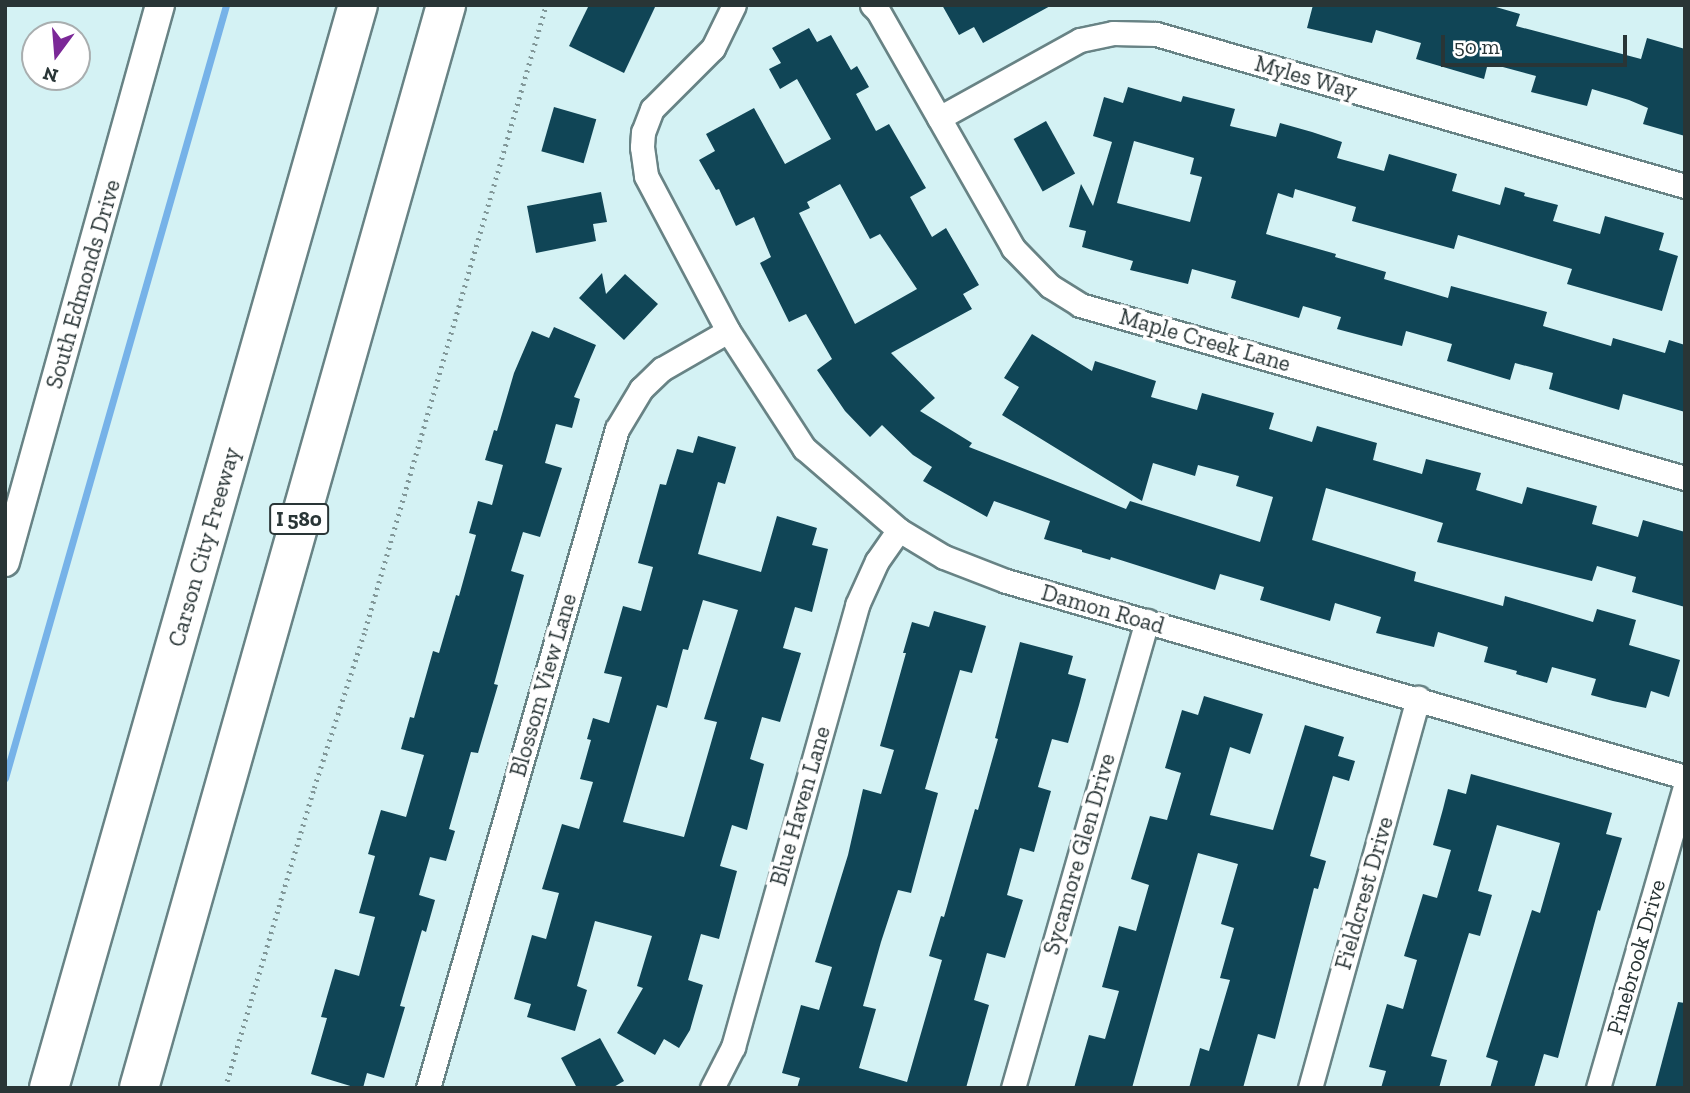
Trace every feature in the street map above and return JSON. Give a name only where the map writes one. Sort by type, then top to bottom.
[{"type":"highway","name":"Carson City Freeway","points":[[49,1088],[358,5]]},
{"type":"highway","name":"I 580","points":[[139,1088],[446,5]]},
{"type":"highway","points":[[38,1088],[123,831]]},
{"type":"highway","points":[[149,1088],[156,1034]]},
{"type":"street","name":"South Edmonds Drive","points":[[5,562],[160,5]]},
{"type":"street","name":"Damon Road","points":[[734,5],[713,48],[652,109],[643,132],[646,176],[728,331],[804,449],[899,530],[944,557],[1006,581],[1418,698],[1685,778]]},
{"type":"street","name":"Maple Creek Lane","points":[[872,5],[878,11],[1013,248],[1050,286],[1080,305],[1685,478]]},
{"type":"street","name":"Myles Way","points":[[939,118],[1080,40],[1113,33],[1156,34],[1685,186]]},
{"type":"street","name":"Blossom View Lane","points":[[428,1088],[617,429],[641,388],[662,369],[728,331]]},
{"type":"street","name":"Blue Haven Lane","points":[[712,1088],[733,1047],[857,606],[877,561],[899,530]]},
{"type":"street","name":"Sycamore Glen Drive","points":[[1013,1088],[1147,621]]},
{"type":"street","name":"Fieldcrest Drive","points":[[1310,1088],[1418,698]]},
{"type":"street","name":"Pinebrook Drive","points":[[1598,1088],[1685,786]]},
{"type":"path","points":[[225,1088],[318,776],[365,630],[545,5]]},
{"type":"building","points":[[589,5],[656,5],[624,73],[569,46]]},
{"type":"building","points":[[942,5],[1052,5],[983,43],[974,27],[959,35]]},
{"type":"building","points":[[1313,5],[1489,5],[1520,14],[1516,26],[1641,59],[1647,38],[1685,49],[1685,136],[1643,124],[1648,108],[1592,89],[1587,106],[1531,92],[1536,76],[1488,63],[1484,79],[1416,59],[1421,43],[1376,30],[1372,43],[1307,28]]},
{"type":"building","points":[[809,28],[817,42],[831,35],[851,70],[857,66],[869,87],[856,94],[876,131],[889,124],[926,188],[910,197],[932,237],[946,228],[979,285],[963,294],[972,309],[891,353],[935,398],[920,411],[972,443],[969,447],[1126,509],[1130,501],[1260,542],[1273,497],[1236,486],[1239,476],[1198,465],[1195,476],[1153,463],[1142,501],[1002,415],[1019,387],[1004,378],[1032,334],[1092,371],[1095,361],[1156,381],[1151,397],[1197,410],[1202,393],[1274,413],[1269,429],[1312,442],[1317,426],[1377,443],[1373,460],[1422,474],[1426,459],[1481,473],[1476,490],[1522,504],[1527,487],[1597,506],[1592,524],[1638,537],[1643,520],[1685,532],[1685,607],[1632,592],[1636,577],[1597,566],[1592,581],[1437,542],[1443,523],[1326,488],[1312,540],[1416,572],[1414,581],[1503,606],[1505,596],[1593,622],[1597,609],[1636,620],[1629,645],[1680,660],[1669,697],[1651,691],[1646,708],[1613,701],[1591,695],[1596,679],[1552,667],[1547,683],[1516,674],[1517,671],[1484,662],[1488,647],[1438,632],[1434,647],[1376,633],[1381,617],[1335,603],[1330,621],[1260,600],[1264,587],[1220,574],[1215,590],[1111,557],[1110,560],[1082,552],[1044,539],[1050,521],[994,501],[987,517],[923,481],[932,467],[913,455],[882,425],[870,437],[845,411],[817,370],[832,359],[806,314],[789,322],[760,263],[771,257],[754,217],[736,226],[719,189],[716,190],[699,160],[715,151],[706,134],[754,108],[785,164],[831,139],[797,79],[780,89],[769,69],[781,63],[772,48]],"holes":[[[840,184],[870,239],[880,234],[917,289],[855,324],[799,213],[810,208],[807,202]]]},
{"type":"building","points":[[1128,87],[1181,102],[1183,96],[1235,109],[1230,126],[1276,137],[1280,123],[1342,142],[1337,158],[1384,171],[1389,154],[1457,174],[1452,191],[1500,205],[1505,187],[1525,193],[1524,196],[1558,205],[1553,221],[1600,234],[1605,216],[1664,233],[1659,250],[1678,256],[1662,311],[1567,284],[1572,269],[1458,235],[1454,249],[1352,221],[1356,207],[1295,189],[1293,198],[1278,193],[1266,234],[1336,254],[1335,257],[1386,272],[1384,279],[1448,298],[1451,286],[1547,312],[1543,326],[1611,346],[1613,338],[1665,353],[1669,340],[1685,345],[1685,412],[1623,394],[1619,410],[1549,389],[1553,373],[1515,363],[1510,380],[1447,361],[1452,344],[1406,331],[1402,346],[1367,337],[1337,329],[1341,317],[1303,306],[1299,318],[1231,298],[1236,281],[1192,269],[1188,284],[1130,270],[1133,261],[1082,247],[1086,231],[1069,227],[1081,184],[1093,206],[1112,142],[1093,136],[1104,97],[1123,103]],"holes":[[[1134,141],[1194,158],[1190,174],[1202,177],[1190,222],[1117,203]]]},
{"type":"building","points":[[554,107],[596,119],[584,163],[541,151]]},
{"type":"building","points":[[1046,121],[1075,173],[1043,191],[1014,139]]},
{"type":"building","points":[[601,192],[607,222],[593,224],[596,241],[536,253],[527,206]]},
{"type":"building","points":[[602,273],[606,294],[625,274],[658,304],[624,340],[579,298]]},
{"type":"building","points":[[554,327],[596,345],[574,397],[580,399],[572,428],[556,424],[545,463],[562,468],[540,537],[523,532],[511,571],[524,575],[494,684],[498,685],[478,753],[471,752],[449,829],[455,831],[446,861],[430,857],[419,895],[435,900],[426,932],[422,930],[400,1006],[405,1007],[384,1078],[367,1073],[363,1088],[357,1088],[311,1074],[327,1018],[321,1017],[335,969],[359,976],[375,917],[359,913],[375,856],[368,854],[381,810],[406,817],[424,755],[401,749],[410,717],[414,718],[433,651],[439,653],[456,595],[459,596],[476,535],[469,533],[478,501],[492,505],[503,465],[485,460],[494,430],[497,431],[514,373],[532,331],[549,338]]},
{"type":"building","points":[[698,436],[736,447],[725,484],[718,482],[698,554],[761,572],[777,516],[817,528],[812,545],[828,549],[812,612],[795,607],[783,648],[801,653],[780,722],[762,717],[750,759],[764,764],[747,830],[732,825],[720,866],[737,871],[719,939],[701,934],[688,980],[703,985],[690,1030],[679,1048],[664,1039],[655,1055],[617,1033],[643,988],[637,986],[652,936],[595,921],[577,986],[587,990],[575,1031],[527,1017],[531,1004],[514,999],[532,935],[546,939],[559,893],[542,889],[562,824],[579,829],[593,782],[580,779],[591,740],[587,739],[593,718],[609,723],[622,677],[604,673],[623,606],[641,611],[653,567],[638,563],[660,484],[666,485],[677,449],[693,453]],"holes":[[[703,600],[738,610],[704,719],[717,722],[684,837],[623,822],[657,705],[667,708],[683,649],[688,650]]]},
{"type":"building","points":[[934,611],[986,626],[972,673],[960,670],[925,789],[938,793],[911,893],[898,890],[881,942],[863,1006],[876,1009],[859,1068],[907,1082],[942,960],[929,956],[941,916],[944,917],[975,809],[978,810],[998,739],[995,738],[1020,642],[1073,656],[1068,674],[1086,679],[1068,743],[1052,739],[1038,787],[1051,791],[1034,852],[1020,848],[1007,895],[1023,900],[1005,958],[987,953],[974,1000],[989,1005],[966,1088],[797,1088],[800,1078],[782,1073],[801,1005],[819,1010],[832,967],[815,962],[848,855],[863,789],[881,794],[894,750],[880,746],[906,653],[903,653],[912,622],[929,627]]},
{"type":"building","points":[[1204,696],[1263,714],[1250,754],[1230,747],[1210,815],[1273,830],[1305,725],[1344,737],[1338,756],[1355,761],[1349,781],[1333,776],[1310,856],[1326,861],[1318,889],[1314,888],[1275,1039],[1258,1034],[1243,1088],[1189,1088],[1200,1048],[1209,1051],[1230,980],[1220,978],[1234,928],[1221,924],[1238,864],[1198,853],[1132,1088],[1074,1088],[1089,1035],[1105,1039],[1119,991],[1102,987],[1119,926],[1136,931],[1149,885],[1131,879],[1150,816],[1167,820],[1181,773],[1165,768],[1182,710],[1198,715]]},
{"type":"building","points":[[1471,774],[1612,813],[1606,834],[1622,838],[1600,911],[1598,910],[1558,1058],[1544,1054],[1534,1088],[1490,1088],[1498,1061],[1486,1057],[1532,910],[1540,913],[1560,843],[1497,825],[1478,891],[1492,895],[1480,936],[1469,933],[1431,1056],[1447,1060],[1439,1088],[1381,1088],[1386,1071],[1369,1067],[1387,1004],[1403,1009],[1417,960],[1404,956],[1423,894],[1437,898],[1451,850],[1433,845],[1448,789],[1466,794]]},
{"type":"building","points":[[1678,1002],[1685,1003],[1685,1088],[1655,1088]]},
{"type":"building","points":[[600,1038],[624,1081],[612,1088],[577,1088],[561,1058]]},
{"type":"waterway","points":[[5,778],[226,5]]}]
